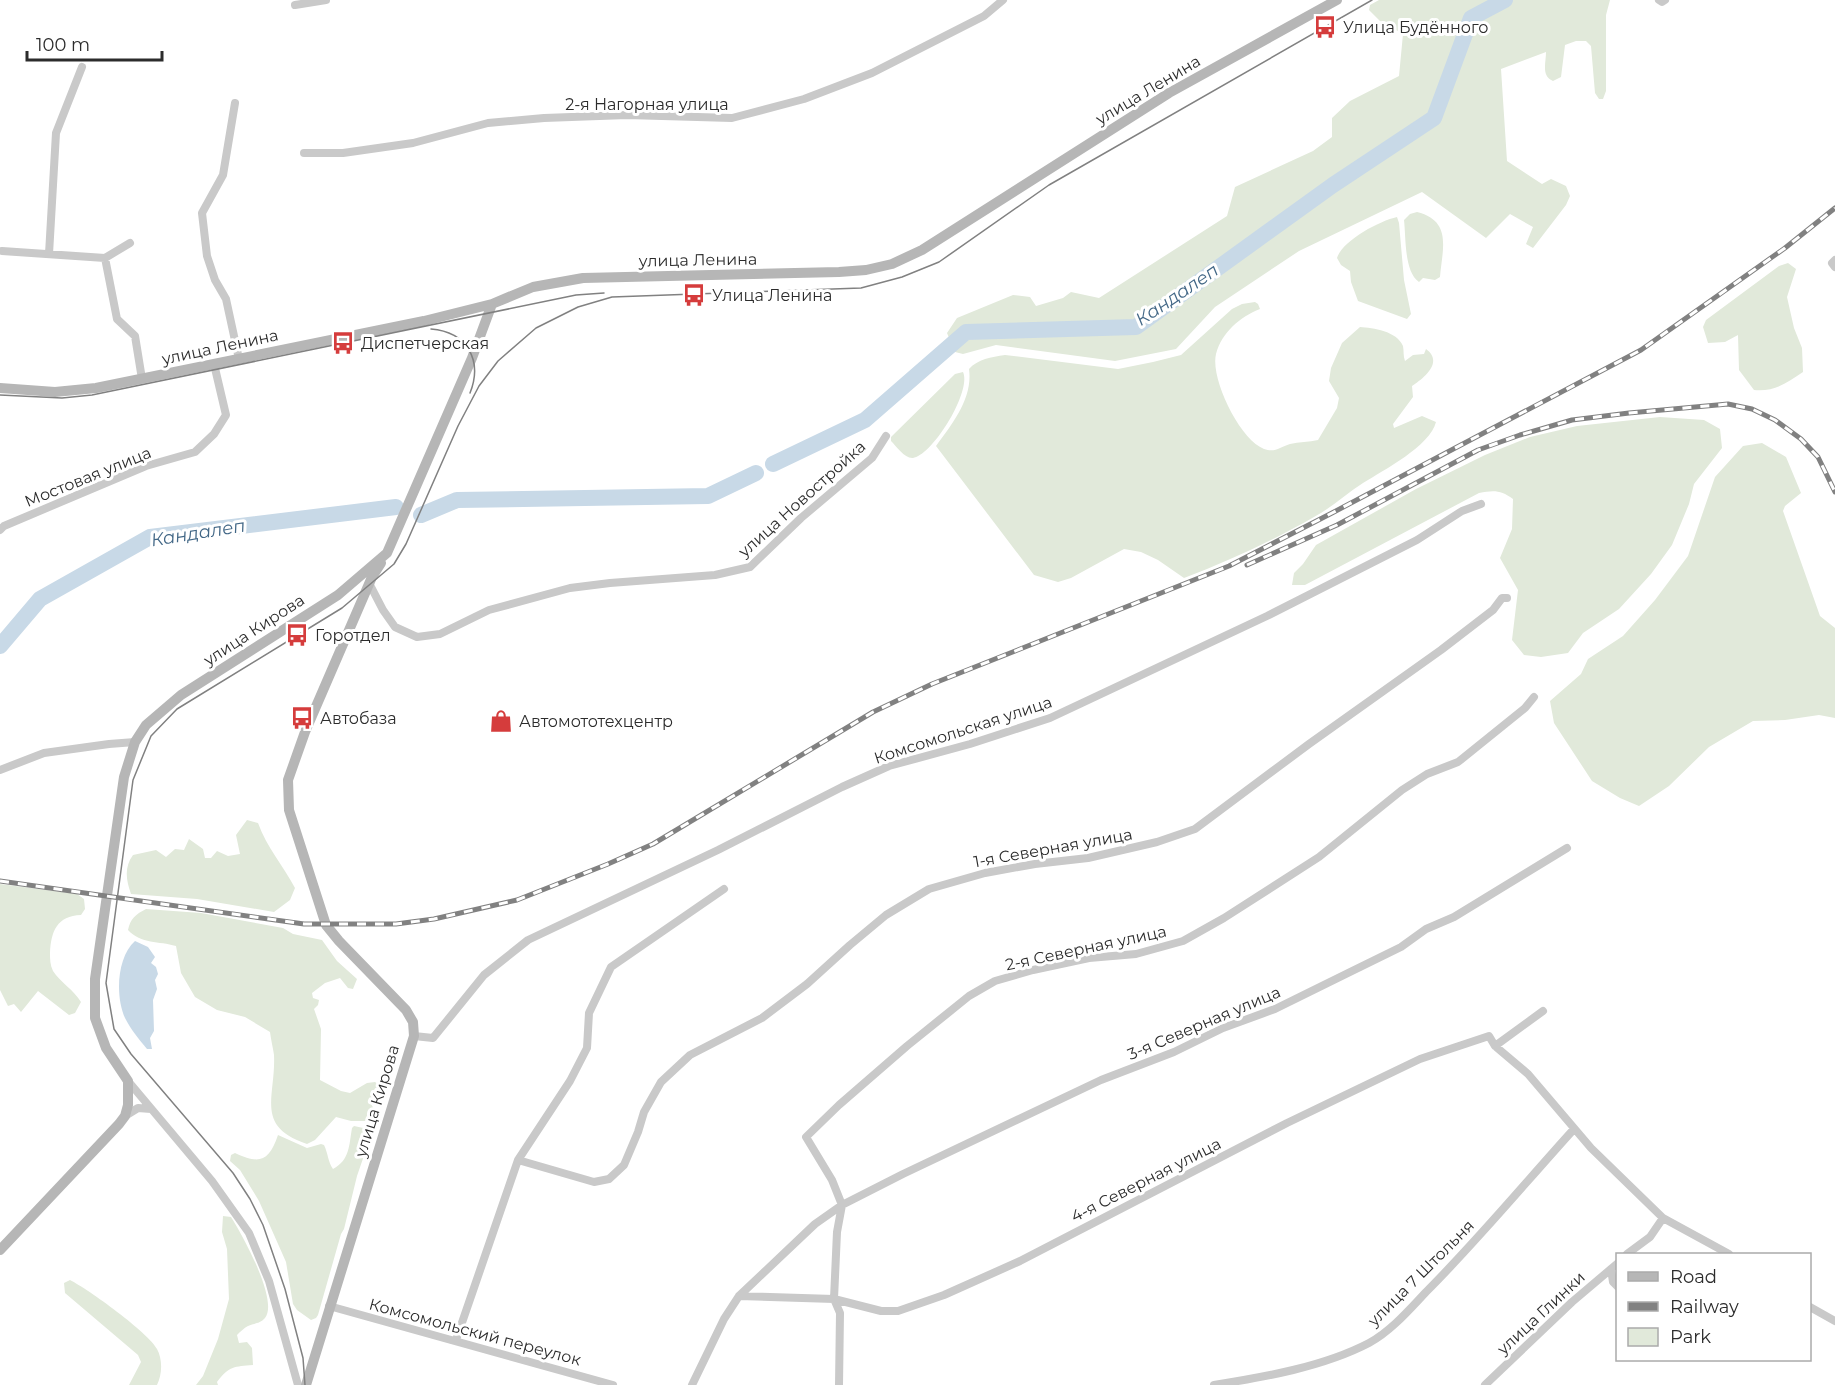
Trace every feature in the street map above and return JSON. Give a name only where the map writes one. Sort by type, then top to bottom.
[{"type":"main road","name":"улица Ленина","points":[[0,388],[55,392],[76,391],[142,379],[424,321],[492,304],[533,287],[583,278],[839,272],[866,270],[892,264],[922,250],[958,228],[1169,93],[1337,0]]},
{"type":"main road","name":"улица Кирова","points":[[306,1385],[414,1036],[413,1022],[406,1010],[326,925],[289,810],[288,780],[305,732],[369,583],[387,553],[472,358],[492,304]]},
{"type":"main road","name":"улица Кирова","points":[[128,1081],[106,1048],[95,1018],[95,979],[124,777],[135,742],[146,725],[181,695],[338,594],[387,553]]},
{"type":"main road","points":[[0,1250],[125,1116],[128,1105],[128,1081]]},
{"type":"street","points":[[295,5],[326,0]]},
{"type":"street","name":"2-я Нагорная улица","points":[[304,153],[343,153],[401,144],[488,123],[544,118],[627,116],[732,118],[804,99],[872,73],[984,16],[1003,0]]},
{"type":"street","points":[[1659,0],[1665,0]]},
{"type":"street","points":[[49,254],[56,132],[82,67]]},
{"type":"street","points":[[235,103],[223,175],[202,213],[207,256],[215,280],[226,299],[239,358]]},
{"type":"street","points":[[2,251],[105,258],[130,243]]},
{"type":"street","points":[[105,258],[117,319],[135,336],[142,379]]},
{"type":"street","points":[[1835,260],[1832,262],[1835,267]]},
{"type":"street","name":"Мостовая улица","points":[[0,530],[4,526],[146,466],[195,452],[214,434],[226,415],[214,364]]},
{"type":"street","name":"улица Новостройка","points":[[369,583],[395,627],[417,638],[440,634],[489,610],[570,588],[715,575],[750,567],[801,518],[872,458],[886,436]]},
{"type":"street","name":"Комсомольская улица","points":[[414,1036],[433,1038],[484,975],[528,940],[889,766],[970,744],[1050,718],[1267,616],[1417,540],[1462,512],[1481,504]]},
{"type":"street","name":"1-я Северная улица","points":[[518,1160],[594,1182],[609,1179],[624,1165],[644,1112],[661,1082],[690,1055],[762,1018],[807,984],[886,915],[928,889],[985,873],[1088,858],[1157,842],[1195,829],[1309,744],[1442,650],[1492,610],[1502,598],[1507,598]]},
{"type":"street","name":"2-я Северная улица","points":[[842,1205],[832,1180],[806,1137],[907,1046],[969,996],[995,981],[1033,970],[1089,958],[1136,954],[1183,941],[1224,918],[1319,857],[1402,790],[1426,774],[1458,762],[1525,708],[1534,697]]},
{"type":"street","points":[[0,770],[44,753],[135,742]]},
{"type":"street","name":"3-я Северная улица","points":[[842,1205],[1101,1080],[1174,1052],[1223,1028],[1275,1009],[1355,970],[1401,947],[1426,929],[1454,917],[1568,848]]},
{"type":"street","points":[[456,1340],[518,1160],[570,1081],[587,1048],[589,1013],[611,967],[724,889]]},
{"type":"street","points":[[1543,1011],[1495,1046],[1528,1074],[1591,1149],[1663,1218],[1727,1253]]},
{"type":"street","name":"4-я Северная улица","points":[[739,1296],[834,1299],[881,1311],[898,1311],[944,1295],[1020,1261],[1287,1123],[1420,1059],[1489,1036],[1495,1046]]},
{"type":"street","name":"улица Кирова","points":[[128,1081],[212,1181],[249,1233],[269,1281],[298,1385]]},
{"type":"street","points":[[125,1116],[138,1108],[151,1109]]},
{"type":"street","name":"улица 7 Штольня","points":[[1214,1385],[1260,1377],[1329,1359],[1369,1343],[1389,1329],[1445,1273],[1574,1129]]},
{"type":"street","points":[[692,1385],[724,1319],[739,1296],[815,1224],[842,1205]]},
{"type":"street","points":[[839,1385],[840,1313],[834,1299],[837,1232],[842,1205]]},
{"type":"street","points":[[1628,1253],[1650,1237],[1663,1218]]},
{"type":"street","points":[[1614,1266],[1613,1282],[1616,1286]]},
{"type":"street","name":"улица Глинки","points":[[1485,1385],[1572,1302],[1614,1266]]},
{"type":"street","name":"Комсомольский переулок","points":[[329,1306],[613,1385]]},
{"type":"street","points":[[1811,1308],[1835,1321]]},
{"type":"green space","points":[[1379,0],[1610,0],[1606,15],[1606,91],[1603,99],[1599,99],[1595,93],[1591,46],[1586,41],[1576,41],[1565,45],[1561,77],[1553,81],[1546,73],[1546,52],[1501,69],[1507,161],[1542,184],[1551,179],[1566,186],[1570,196],[1566,205],[1533,248],[1526,244],[1533,227],[1510,214],[1486,238],[1422,192],[1299,251],[1215,307],[1176,349],[1115,361],[996,345],[963,354],[955,352],[947,333],[957,318],[1013,295],[1030,297],[1036,306],[1063,298],[1071,292],[1099,298],[1227,216],[1235,187],[1313,151],[1332,137],[1332,118],[1350,101],[1399,76],[1403,34],[1380,21],[1369,10],[1370,5]]},
{"type":"green space","points":[[1417,212],[1428,216],[1441,229],[1443,247],[1440,277],[1435,280],[1423,278],[1419,282],[1414,277],[1408,262],[1404,220],[1410,214]]},
{"type":"green space","points":[[1397,217],[1404,280],[1411,314],[1407,319],[1358,301],[1351,282],[1350,271],[1341,265],[1337,258],[1353,239]]},
{"type":"green space","points":[[1788,263],[1796,269],[1787,297],[1794,328],[1802,348],[1803,372],[1774,388],[1754,390],[1739,370],[1738,335],[1725,342],[1708,343],[1703,327],[1706,320],[1779,266]]},
{"type":"green space","points":[[1255,302],[1260,309],[1246,316],[1227,332],[1216,354],[1215,365],[1222,393],[1229,408],[1237,422],[1255,443],[1264,449],[1271,450],[1290,444],[1318,440],[1337,408],[1339,398],[1329,381],[1331,368],[1342,343],[1360,327],[1384,331],[1396,337],[1403,346],[1405,361],[1413,355],[1424,354],[1426,349],[1431,354],[1433,364],[1422,379],[1412,386],[1413,397],[1393,424],[1394,428],[1422,416],[1436,422],[1432,431],[1405,457],[1320,513],[1250,550],[1184,578],[1158,560],[1141,552],[1124,549],[1071,578],[1058,582],[1034,575],[936,446],[965,400],[969,369],[981,361],[1005,355],[1118,369],[1153,362],[1181,355],[1232,309],[1242,304]]},
{"type":"green space","points":[[963,372],[962,393],[940,434],[921,454],[910,458],[904,454],[891,441],[891,437],[955,374]]},
{"type":"green space","points":[[1660,417],[1704,420],[1720,429],[1722,448],[1694,484],[1689,504],[1672,545],[1651,574],[1619,609],[1583,633],[1568,653],[1541,657],[1524,655],[1512,640],[1518,590],[1500,558],[1512,529],[1513,499],[1501,492],[1479,493],[1305,585],[1292,585],[1294,573],[1316,545],[1416,489],[1485,455],[1530,437],[1577,426]]},
{"type":"green space","points":[[1762,443],[1786,457],[1801,493],[1785,506],[1783,511],[1820,616],[1835,628],[1835,718],[1819,715],[1785,720],[1753,721],[1709,747],[1669,786],[1639,806],[1620,798],[1592,781],[1554,723],[1550,701],[1581,674],[1588,659],[1623,636],[1655,600],[1688,556],[1715,477],[1743,446]]},
{"type":"green space","points":[[247,820],[258,823],[295,888],[290,900],[274,912],[197,899],[131,894],[127,874],[128,864],[133,855],[156,850],[166,857],[175,849],[184,850],[189,839],[203,849],[205,858],[211,858],[217,851],[228,856],[240,854],[236,835]]},
{"type":"green space","points":[[0,884],[77,894],[84,899],[85,909],[81,915],[66,918],[57,926],[52,938],[50,953],[53,971],[81,1002],[75,1013],[69,1015],[38,991],[21,1012],[14,1004],[8,1006],[0,990]]},
{"type":"green space","points":[[146,909],[201,913],[283,928],[293,934],[322,940],[337,961],[357,979],[353,989],[348,988],[340,978],[325,983],[312,993],[313,998],[319,1000],[314,1009],[321,1029],[320,1080],[350,1093],[367,1083],[375,1082],[379,1085],[371,1104],[374,1116],[370,1121],[351,1121],[336,1117],[315,1140],[307,1144],[290,1137],[280,1128],[271,1108],[274,1055],[270,1032],[245,1017],[217,1010],[195,997],[181,973],[176,946],[144,940],[128,930],[134,917]]},
{"type":"green space","points":[[354,1126],[368,1129],[369,1141],[318,1315],[311,1320],[297,1310],[293,1304],[286,1262],[259,1201],[240,1170],[230,1161],[231,1155],[235,1153],[251,1159],[262,1158],[271,1150],[278,1135],[307,1148],[324,1145],[333,1169],[346,1157]]},
{"type":"green space","points":[[223,1216],[231,1217],[250,1252],[263,1283],[268,1309],[263,1320],[247,1327],[237,1335],[239,1343],[247,1342],[252,1348],[253,1365],[237,1367],[225,1372],[217,1382],[218,1385],[196,1385],[203,1376],[218,1339],[229,1299],[227,1249],[222,1232]]},
{"type":"green space","points":[[70,1280],[117,1312],[152,1342],[159,1353],[161,1363],[157,1385],[129,1385],[141,1362],[138,1355],[65,1293],[64,1283]]},
{"type":"water","points":[[135,941],[148,947],[155,957],[151,963],[156,967],[158,974],[155,980],[157,989],[153,1000],[154,1031],[150,1038],[152,1049],[147,1049],[130,1026],[125,1018],[120,999],[121,967],[124,957]]},
{"type":"waterway","name":"Кандалеп","points":[[773,464],[865,420],[966,332],[1136,327],[1333,185],[1434,118],[1471,18],[1505,0]]},
{"type":"waterway","name":"Кандалеп","points":[[421,515],[457,500],[708,496],[756,473]]},
{"type":"waterway","name":"Кандалеп","points":[[0,646],[40,599],[150,537],[396,507]]},
{"type":"tram line","points":[[305,1385],[303,1358],[285,1289],[263,1225],[250,1199],[233,1173],[131,1054],[114,1029],[106,983],[133,780],[151,736],[177,709],[342,608],[394,564],[406,544],[458,426],[479,386],[498,361],[536,328],[578,307],[612,297],[861,288],[902,277],[939,262],[1049,185],[1372,0]]},
{"type":"tram line","points":[[0,395],[62,398],[92,395],[576,295],[604,293]]},
{"type":"tram line","points":[[431,329],[444,331],[454,336],[469,350],[474,370],[474,381],[470,393]]},
{"type":"railway","points":[[0,881],[304,924],[396,924],[434,919],[517,900],[653,844],[873,712],[932,684],[1229,566],[1332,513],[1641,350],[1785,248],[1835,208]]},
{"type":"railway","points":[[1247,565],[1337,525],[1478,450],[1572,420],[1728,404],[1752,409],[1775,420],[1801,439],[1818,457],[1835,492]]},
{"type":"place","name":"Улица Будённого","points":[[1325,27]]},
{"type":"place","name":"Улица Ленина","points":[[694,295]]},
{"type":"place","name":"Диспетчерская","points":[[343,343]]},
{"type":"place","name":"Горотдел","points":[[297,635]]},
{"type":"place","name":"Автобаза","points":[[302,718]]},
{"type":"place","name":"Автомототехцентр","points":[[501,721]]}]
